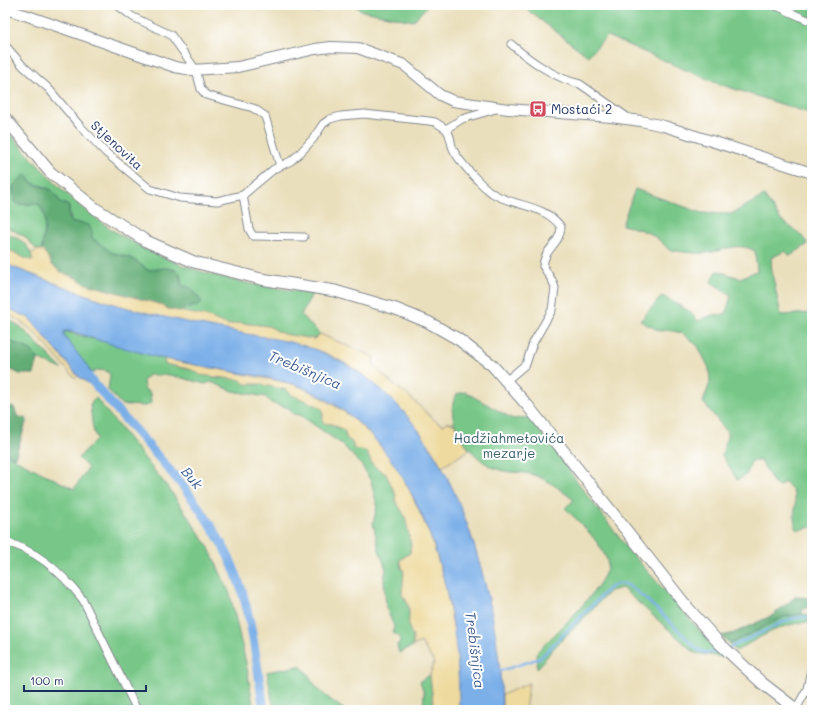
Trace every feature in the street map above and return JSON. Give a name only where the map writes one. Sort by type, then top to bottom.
[{"type":"main road","points":[[5,118],[50,172],[96,209],[146,241],[194,262],[261,279],[335,291],[402,312],[428,322],[458,339],[492,366],[506,381],[687,607],[725,648],[762,684],[797,710]]},
{"type":"street","points":[[117,5],[133,17],[171,35],[196,70],[201,89],[206,95],[253,108],[265,116],[280,166]]},
{"type":"street","points":[[774,5],[812,22]]},
{"type":"street","points":[[5,9],[175,67],[196,70],[238,67],[315,49],[331,47],[358,48],[404,65],[440,95],[454,101],[498,108],[630,120],[664,126],[812,173]]},
{"type":"street","points":[[511,44],[523,55],[540,66],[580,84],[630,120]]},
{"type":"street","name":"Stjenovita","points":[[5,45],[23,66],[48,88],[92,141],[150,188],[169,196],[206,201],[227,200],[243,195],[304,149],[323,124],[330,119],[341,116],[364,114],[429,120],[446,129]]},
{"type":"street","points":[[498,108],[462,119],[446,129],[451,135],[452,146],[458,157],[473,176],[492,192],[551,216],[561,227],[560,237],[548,249],[544,258],[543,266],[553,282],[554,288],[552,310],[532,343],[526,364],[506,381]]},
{"type":"street","points":[[243,195],[250,229],[253,236],[304,236]]},
{"type":"street","points":[[5,542],[15,544],[34,554],[71,585],[83,600],[137,710]]},
{"type":"street","points":[[797,710],[807,689],[812,665]]},
{"type":"green space","points":[[305,5],[327,5],[319,12],[306,11]]},
{"type":"green space","points":[[353,5],[428,5],[413,21],[363,11]]},
{"type":"green space","points":[[521,5],[812,5],[812,114],[716,83],[607,36],[588,56]]},
{"type":"green space","points":[[5,128],[51,179],[98,220],[124,237],[152,252],[183,265],[217,276],[252,284],[312,294],[301,315],[320,334],[314,339],[283,334],[268,326],[240,323],[228,325],[205,316],[181,313],[184,308],[192,308],[197,296],[194,291],[181,285],[179,273],[170,268],[148,270],[133,259],[110,252],[92,238],[82,223],[72,223],[69,209],[66,204],[61,203],[55,194],[48,188],[32,182],[26,174],[13,186],[14,202],[19,204],[38,204],[42,209],[45,226],[42,250],[37,250],[24,236],[5,226]]},
{"type":"green space","points":[[26,173],[32,183],[52,190],[61,203],[69,206],[69,217],[72,223],[89,225],[92,232],[92,238],[111,252],[133,259],[148,270],[164,268],[172,269],[180,273],[181,285],[191,288],[202,302],[198,306],[184,308],[181,313],[168,309],[162,305],[86,284],[74,277],[62,273],[52,265],[42,250],[45,220],[42,209],[38,204],[19,204],[14,202],[13,186]]},
{"type":"green space","points":[[635,189],[702,213],[731,214],[764,196],[781,220],[800,234],[808,244],[790,256],[785,251],[771,258],[772,273],[781,315],[812,313],[812,527],[797,530],[794,518],[795,501],[791,489],[785,482],[779,486],[775,485],[761,461],[752,461],[745,476],[737,480],[722,455],[728,433],[703,402],[710,383],[709,368],[698,346],[682,333],[668,330],[660,331],[640,321],[662,296],[689,311],[698,321],[712,315],[726,314],[731,295],[711,282],[717,271],[740,278],[757,271],[755,251],[741,247],[699,253],[669,250],[653,235],[636,228],[622,225]]},
{"type":"green space","points":[[5,232],[26,245],[33,260],[26,259],[5,249]]},
{"type":"green space","points":[[5,318],[21,327],[62,369],[38,359],[31,350],[5,339]]},
{"type":"green space","points":[[64,331],[164,358],[165,364],[189,369],[218,379],[226,377],[241,380],[254,385],[260,384],[287,390],[292,395],[318,406],[323,410],[322,418],[335,427],[344,430],[347,439],[352,442],[353,447],[366,451],[373,465],[386,474],[396,495],[395,500],[405,516],[411,545],[410,553],[400,560],[401,568],[404,572],[402,595],[408,605],[409,626],[413,635],[413,646],[399,653],[397,645],[400,641],[399,636],[393,633],[394,626],[386,608],[384,579],[386,569],[379,550],[373,523],[377,506],[371,481],[362,466],[343,445],[300,415],[293,414],[289,408],[271,403],[266,397],[233,391],[211,382],[205,384],[170,375],[148,375],[143,381],[144,389],[150,393],[151,403],[146,406],[122,405],[108,390],[110,375],[107,371],[97,370],[92,373],[64,336]]},
{"type":"green space","points":[[5,339],[31,350],[38,359],[34,374],[20,374],[5,367]]},
{"type":"green space","name":"Hadžiahmetovića mezarje","points":[[465,392],[513,419],[529,417],[627,548],[723,657],[695,653],[622,588],[610,591],[553,649],[537,669],[536,653],[592,594],[607,569],[607,560],[594,539],[565,508],[574,500],[558,488],[535,475],[508,472],[497,469],[487,464],[469,448],[461,438],[453,415],[453,404],[457,394]]},
{"type":"green space","points":[[96,398],[170,490],[208,546],[230,594],[246,663],[254,710],[5,710],[5,454],[74,489],[88,468],[78,458],[97,439],[93,427],[90,404]]},
{"type":"green space","points":[[5,404],[14,407],[17,416],[27,419],[15,458],[5,454],[5,421],[8,411],[5,410]]},
{"type":"green space","points":[[795,597],[812,598],[812,604],[802,610],[802,614],[784,617],[730,644],[721,636],[734,633],[773,615]]},
{"type":"green space","points":[[802,614],[812,615],[812,622],[782,627],[736,651],[730,644],[784,617]]},
{"type":"green space","points":[[299,666],[307,672],[315,685],[329,699],[345,710],[274,710],[267,672]]},
{"type":"green space","points":[[430,675],[434,710],[423,710],[424,693],[420,681]]},
{"type":"sand","points":[[5,249],[29,260],[33,260],[31,254],[37,250],[42,250],[52,265],[62,273],[74,277],[86,284],[162,305],[168,309],[205,316],[228,325],[240,323],[268,326],[283,334],[314,339],[320,334],[374,357],[373,363],[382,374],[416,402],[430,417],[443,425],[448,422],[454,424],[469,450],[442,467],[419,431],[392,399],[359,372],[322,352],[259,337],[161,317],[109,302],[5,264]]},
{"type":"sand","points":[[5,307],[29,318],[78,376],[75,378],[43,341],[26,325],[5,313]]},
{"type":"sand","points":[[164,358],[297,385],[319,396],[352,417],[377,441],[400,472],[409,489],[430,535],[445,583],[457,649],[460,679],[459,710],[434,710],[430,675],[434,662],[421,642],[413,646],[413,635],[409,626],[408,605],[402,595],[404,573],[400,560],[410,553],[411,545],[405,516],[395,500],[396,495],[386,474],[373,465],[366,451],[354,449],[352,442],[347,439],[344,430],[332,424],[323,423],[323,410],[318,406],[292,395],[287,390],[260,384],[245,384],[241,380],[200,375],[189,369],[165,364]]},
{"type":"sand","points":[[529,683],[525,710],[502,710],[502,695]]},
{"type":"water","name":"Trebišnjica","points":[[5,264],[76,291],[130,308],[203,326],[290,342],[311,348],[352,368],[379,388],[402,410],[423,436],[440,464],[455,494],[468,526],[478,558],[492,614],[500,671],[502,710],[459,710],[458,664],[452,616],[440,568],[424,520],[402,476],[373,438],[338,407],[296,385],[266,377],[161,358],[77,333],[64,331],[64,336],[88,367],[95,383],[92,386],[78,376],[29,318],[5,307]]},
{"type":"waterway","name":"Buk","points":[[87,375],[184,487],[217,536],[231,562],[249,616],[264,710]]},
{"type":"waterway","points":[[497,672],[540,658],[608,589],[620,583],[625,584],[640,594],[697,649],[706,653],[723,651]]},
{"type":"waterway","points":[[729,648],[785,621],[795,618],[812,617]]},
{"type":"place","name":"Mostaći 2","points":[[538,109]]}]
